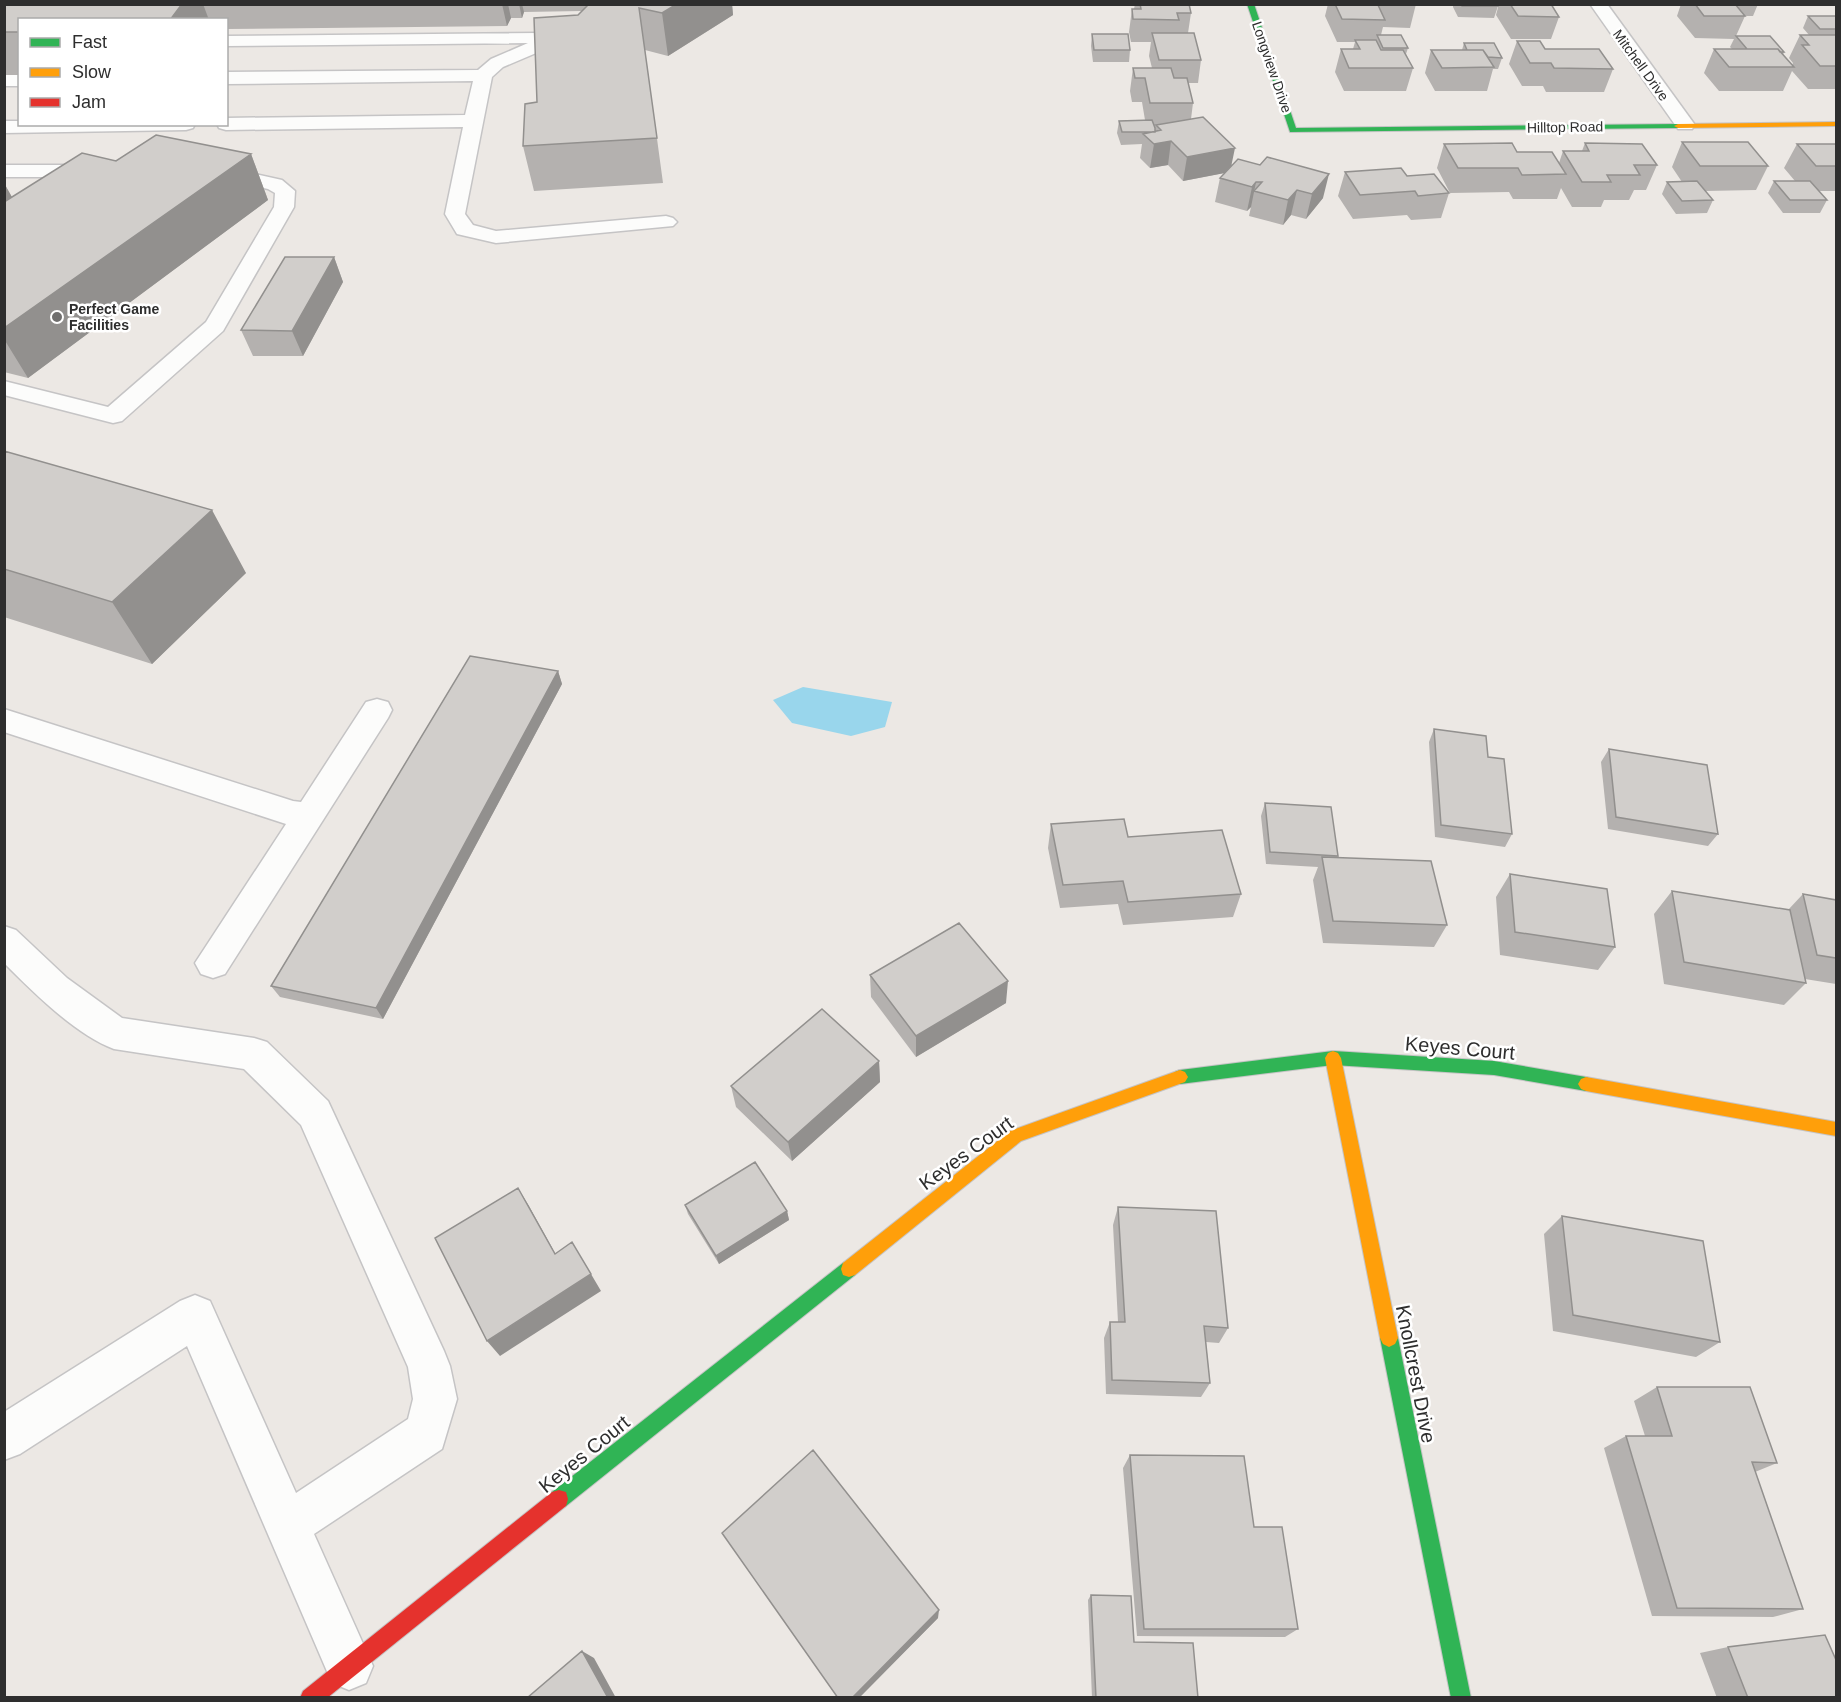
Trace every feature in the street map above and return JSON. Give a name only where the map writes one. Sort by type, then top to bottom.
[{"type":"street","points":[[621,4],[610,15],[497,63],[483,75],[455,214],[465,229],[496,237],[666,222]]},
{"type":"street","name":"Longview Drive","points":[[1250,4],[1293,130]]},
{"type":"street","name":"Mitchell Drive","points":[[1598,4],[1685,125]]},
{"type":"street","points":[[228,41],[554,38]]},
{"type":"street","points":[[228,78],[483,75]]},
{"type":"street","points":[[228,124],[474,121]]},
{"type":"street","name":"Hilltop Road","points":[[1293,130],[1836,124]]},
{"type":"street","points":[[4,127],[65,126]]},
{"type":"street","points":[[4,171],[119,171]]},
{"type":"street","points":[[4,388],[113,416],[215,326],[284,207],[285,191],[275,184],[222,172],[200,172]]},
{"type":"street","points":[[213,963],[377,710]]},
{"type":"street","points":[[4,720],[293,814],[310,815]]},
{"type":"street","points":[[4,940],[54,989],[114,1033],[254,1054],[315,1113],[429,1366],[435,1399],[426,1433],[286,1525]]},
{"type":"street","name":"Keyes Court","points":[[310,1698],[1016,1136],[1182,1076],[1333,1058],[1494,1068],[1836,1130]]},
{"type":"street","name":"Knollcrest Drive","points":[[1333,1058],[1461,1698]]},
{"type":"street","points":[[4,1438],[195,1316],[349,1666]]},
{"type":"water","points":[[803,687],[892,702],[885,727],[851,736],[792,723],[773,700]]},
{"type":"building","points":[[4,4],[182,4],[172,18],[18,18],[18,32],[4,32]]},
{"type":"building","points":[[589,4],[677,4],[662,13],[639,8],[657,138],[523,146],[525,104],[537,102],[534,18],[578,15]]},
{"type":"building","points":[[1140,4],[1189,4],[1191,13],[1177,13],[1179,20],[1133,19],[1132,9],[1141,9]]},
{"type":"building","points":[[1335,4],[1416,5],[1378,5],[1385,20],[1342,19]]},
{"type":"building","points":[[1461,4],[1497,4],[1498,6],[1462,6]]},
{"type":"building","points":[[1510,4],[1551,4],[1559,17],[1518,16]]},
{"type":"building","points":[[1695,4],[1735,4],[1745,16],[1704,16]]},
{"type":"building","points":[[1808,16],[1836,16],[1836,29],[1820,29]]},
{"type":"building","points":[[1152,33],[1194,33],[1201,60],[1159,60]]},
{"type":"building","points":[[1092,34],[1128,34],[1130,50],[1094,50]]},
{"type":"building","points":[[1377,35],[1401,35],[1408,48],[1383,48]]},
{"type":"building","points":[[1800,35],[1836,35],[1836,66],[1820,66],[1802,45],[1809,45]]},
{"type":"building","points":[[1736,36],[1770,36],[1784,52],[1778,49],[1747,49]]},
{"type":"building","points":[[1355,40],[1376,40],[1381,50],[1403,50],[1413,68],[1349,68],[1341,49],[1360,49]]},
{"type":"building","points":[[1517,41],[1540,41],[1545,49],[1599,49],[1613,69],[1554,68],[1551,63],[1530,63]]},
{"type":"building","points":[[1464,43],[1494,43],[1502,58],[1488,57],[1483,50],[1467,50]]},
{"type":"building","points":[[1714,49],[1778,49],[1794,67],[1729,67]]},
{"type":"building","points":[[1431,50],[1483,50],[1494,67],[1442,68]]},
{"type":"building","points":[[1133,68],[1171,68],[1174,78],[1187,78],[1193,103],[1150,103],[1145,78],[1135,78]]},
{"type":"building","points":[[1203,117],[1235,148],[1187,157],[1171,141],[1154,144],[1143,134],[1161,130],[1156,125]]},
{"type":"building","points":[[1152,120],[1155,132],[1122,132],[1119,121]]},
{"type":"building","points":[[156,135],[251,154],[4,328],[4,202],[82,153],[116,161]]},
{"type":"building","points":[[1682,142],[1748,142],[1768,166],[1700,166]]},
{"type":"building","points":[[1512,143],[1517,152],[1552,152],[1566,174],[1522,175],[1518,168],[1458,168],[1444,144]]},
{"type":"building","points":[[1585,143],[1642,144],[1657,165],[1634,165],[1640,175],[1607,175],[1611,182],[1582,182],[1563,151],[1589,151]]},
{"type":"building","points":[[1797,144],[1836,144],[1836,166],[1816,166]]},
{"type":"building","points":[[1267,157],[1329,174],[1312,194],[1297,190],[1288,200],[1254,191],[1262,182],[1256,182],[1252,187],[1220,178],[1238,159],[1260,165]]},
{"type":"building","points":[[1401,168],[1407,176],[1434,174],[1449,193],[1418,196],[1415,191],[1360,195],[1345,172]]},
{"type":"building","points":[[1697,181],[1713,200],[1682,201],[1667,182]]},
{"type":"building","points":[[1774,181],[1810,181],[1827,200],[1790,200]]},
{"type":"building","points":[[285,257],[334,257],[292,331],[241,330]]},
{"type":"building","points":[[4,451],[212,510],[112,602],[4,569]]},
{"type":"building","points":[[470,656],[558,671],[376,1008],[271,986]]},
{"type":"building","points":[[1434,729],[1486,736],[1488,757],[1504,759],[1512,834],[1441,825]]},
{"type":"building","points":[[1609,749],[1707,765],[1718,834],[1616,817]]},
{"type":"building","points":[[1265,803],[1331,807],[1338,856],[1270,852]]},
{"type":"building","points":[[1124,819],[1128,837],[1222,830],[1241,894],[1128,902],[1123,881],[1063,885],[1051,824]]},
{"type":"building","points":[[1322,857],[1431,861],[1447,925],[1333,921]]},
{"type":"building","points":[[1510,874],[1607,889],[1615,947],[1515,932]]},
{"type":"building","points":[[1672,891],[1790,910],[1806,983],[1684,962]]},
{"type":"building","points":[[1803,894],[1836,900],[1836,958],[1817,955]]},
{"type":"building","points":[[959,923],[1008,981],[916,1036],[870,975]]},
{"type":"building","points":[[822,1009],[879,1061],[788,1142],[731,1086]]},
{"type":"building","points":[[755,1162],[787,1211],[716,1256],[685,1205]]},
{"type":"building","points":[[518,1188],[555,1254],[572,1242],[591,1274],[487,1341],[435,1238]]},
{"type":"building","points":[[1118,1207],[1216,1211],[1228,1328],[1204,1326],[1210,1383],[1112,1380],[1110,1322],[1125,1322]]},
{"type":"building","points":[[1562,1216],[1703,1241],[1720,1342],[1573,1315]]},
{"type":"building","points":[[1657,1387],[1750,1387],[1777,1463],[1752,1462],[1803,1609],[1677,1608],[1626,1436],[1672,1436]]},
{"type":"building","points":[[813,1450],[939,1610],[852,1698],[838,1698],[722,1533]]},
{"type":"building","points":[[1130,1455],[1244,1456],[1254,1527],[1282,1527],[1298,1629],[1144,1629]]},
{"type":"building","points":[[1091,1595],[1131,1596],[1134,1642],[1193,1643],[1198,1698],[1096,1698]]},
{"type":"building","points":[[1825,1635],[1836,1660],[1836,1698],[1748,1698],[1728,1647]]},
{"type":"building","points":[[582,1651],[608,1698],[527,1698]]},
{"type":"traffic: fast","points":[[1250,4],[1293,130],[1678,126]]},
{"type":"traffic: fast","points":[[1180,1077],[1333,1058],[1494,1068],[1586,1084]]},
{"type":"traffic: fast","points":[[559,1499],[849,1269]]},
{"type":"traffic: fast","points":[[1389,1338],[1461,1698]]},
{"type":"traffic: slow","points":[[1678,126],[1836,124]]},
{"type":"traffic: slow","points":[[1333,1058],[1389,1338]]},
{"type":"traffic: slow","points":[[849,1269],[1016,1136],[1180,1077]]},
{"type":"traffic: slow","points":[[1586,1084],[1836,1129]]},
{"type":"traffic: jam","points":[[310,1698],[559,1499]]},
{"type":"place","name":"Perfect Game Facilities","points":[[57,317]]}]
